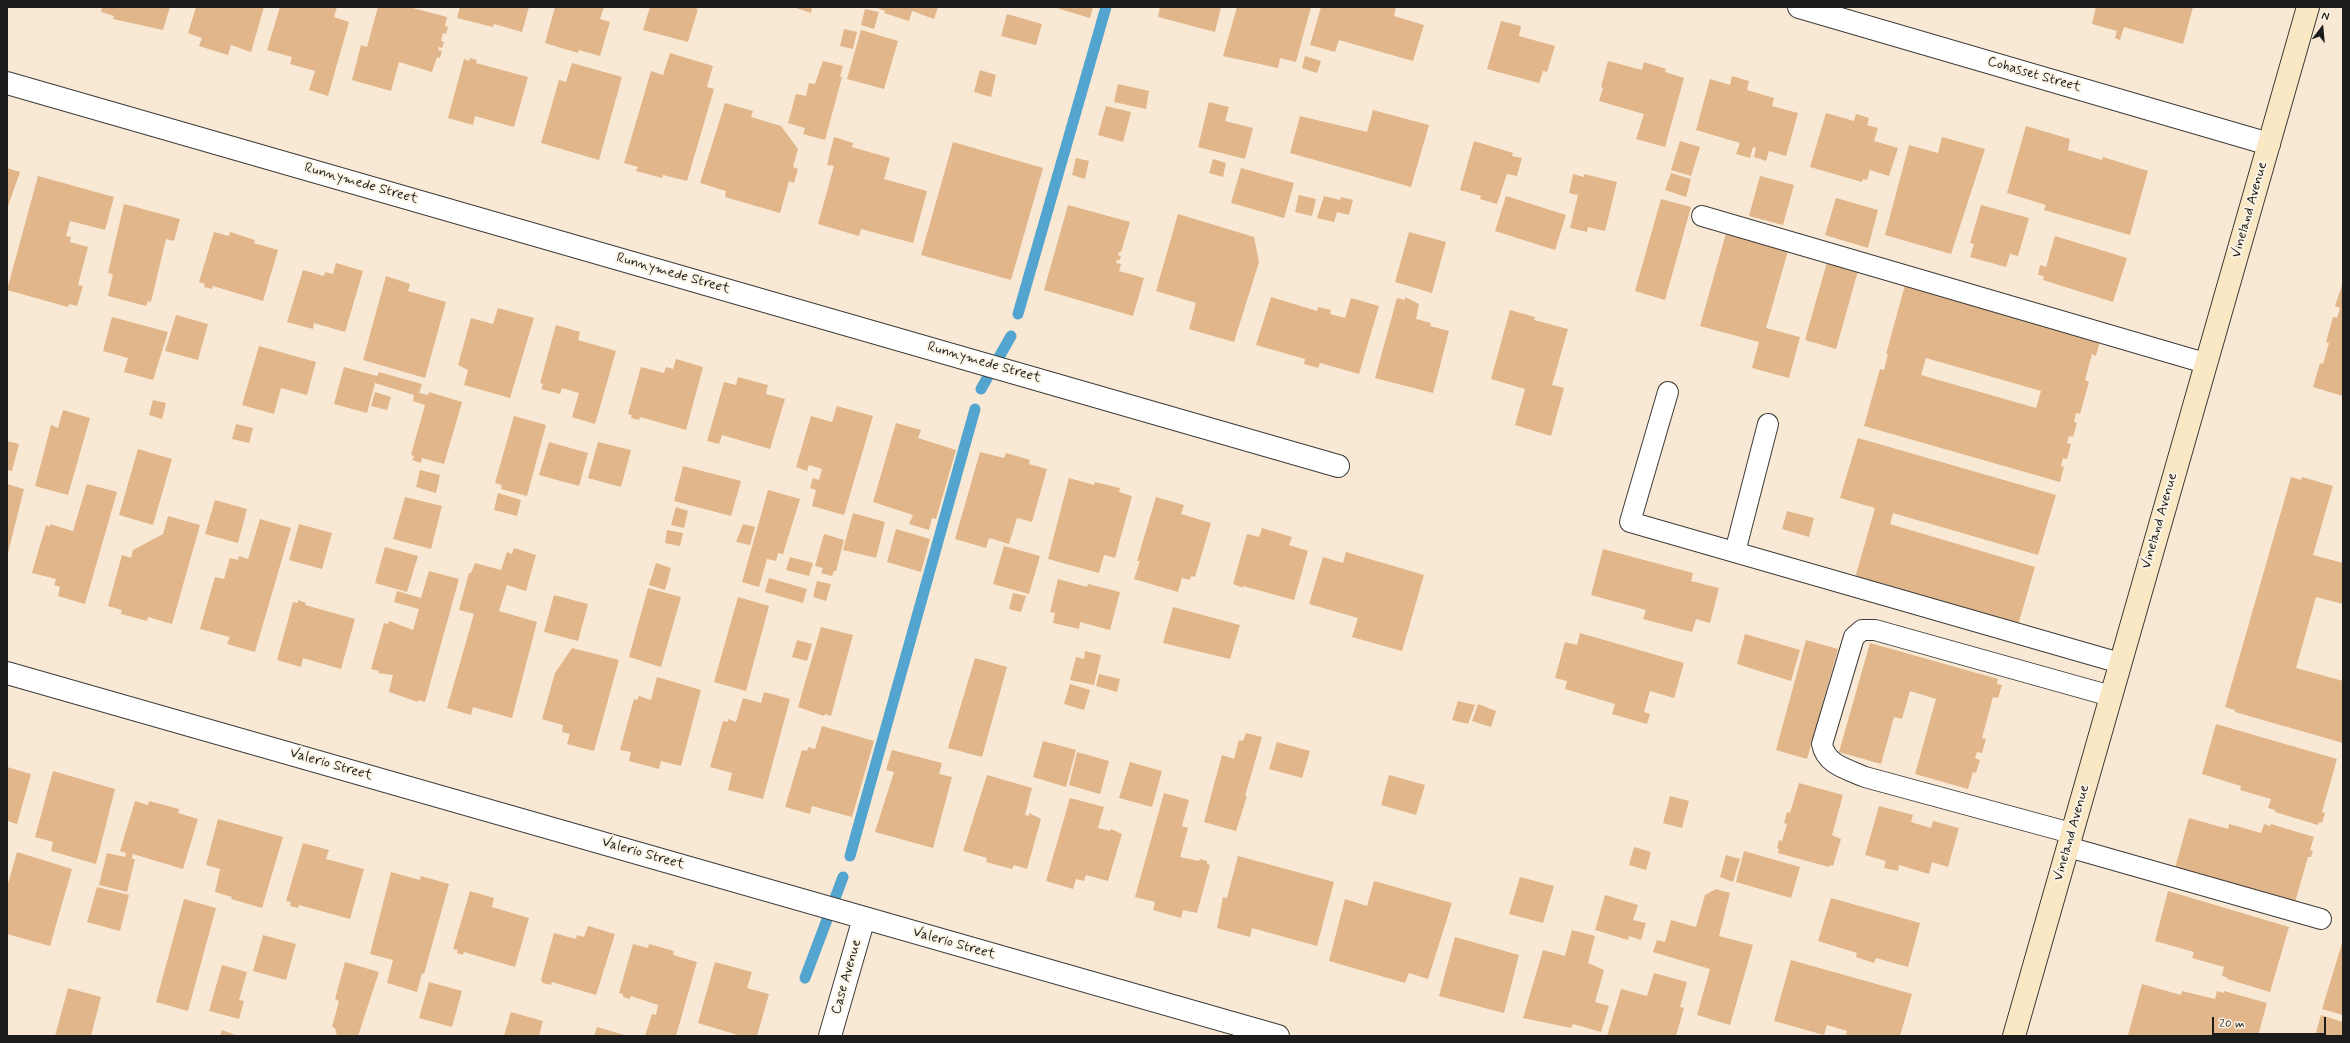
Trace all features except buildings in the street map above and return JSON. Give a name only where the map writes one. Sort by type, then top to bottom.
[{"type":"main road","name":"Vineland Avenue","points":[[2014,1036],[2205,363],[2308,7]]},
{"type":"street","name":"Cohasset Street","points":[[1799,7],[2269,144]]},
{"type":"street","name":"Runnymede Street","points":[[7,83],[1338,466]]},
{"type":"street","name":"Valerio Street","points":[[7,673],[1278,1036]]},
{"type":"street","name":"Case Avenue","points":[[830,1036],[864,918]]},
{"type":"lane","points":[[1702,216],[2205,363]]},
{"type":"lane","points":[[1668,392],[1630,522],[2120,663]]},
{"type":"lane","points":[[1734,552],[1768,424]]},
{"type":"lane","points":[[2111,696],[1875,630],[1862,630],[1854,637],[1822,744],[1824,755],[1834,763],[1865,777],[2322,919]]},
{"type":"waterway","points":[[1018,314],[1106,7]]},
{"type":"waterway","points":[[981,389],[1011,336]]},
{"type":"waterway","points":[[850,856],[975,409]]},
{"type":"waterway","points":[[805,978],[843,877]]}]
